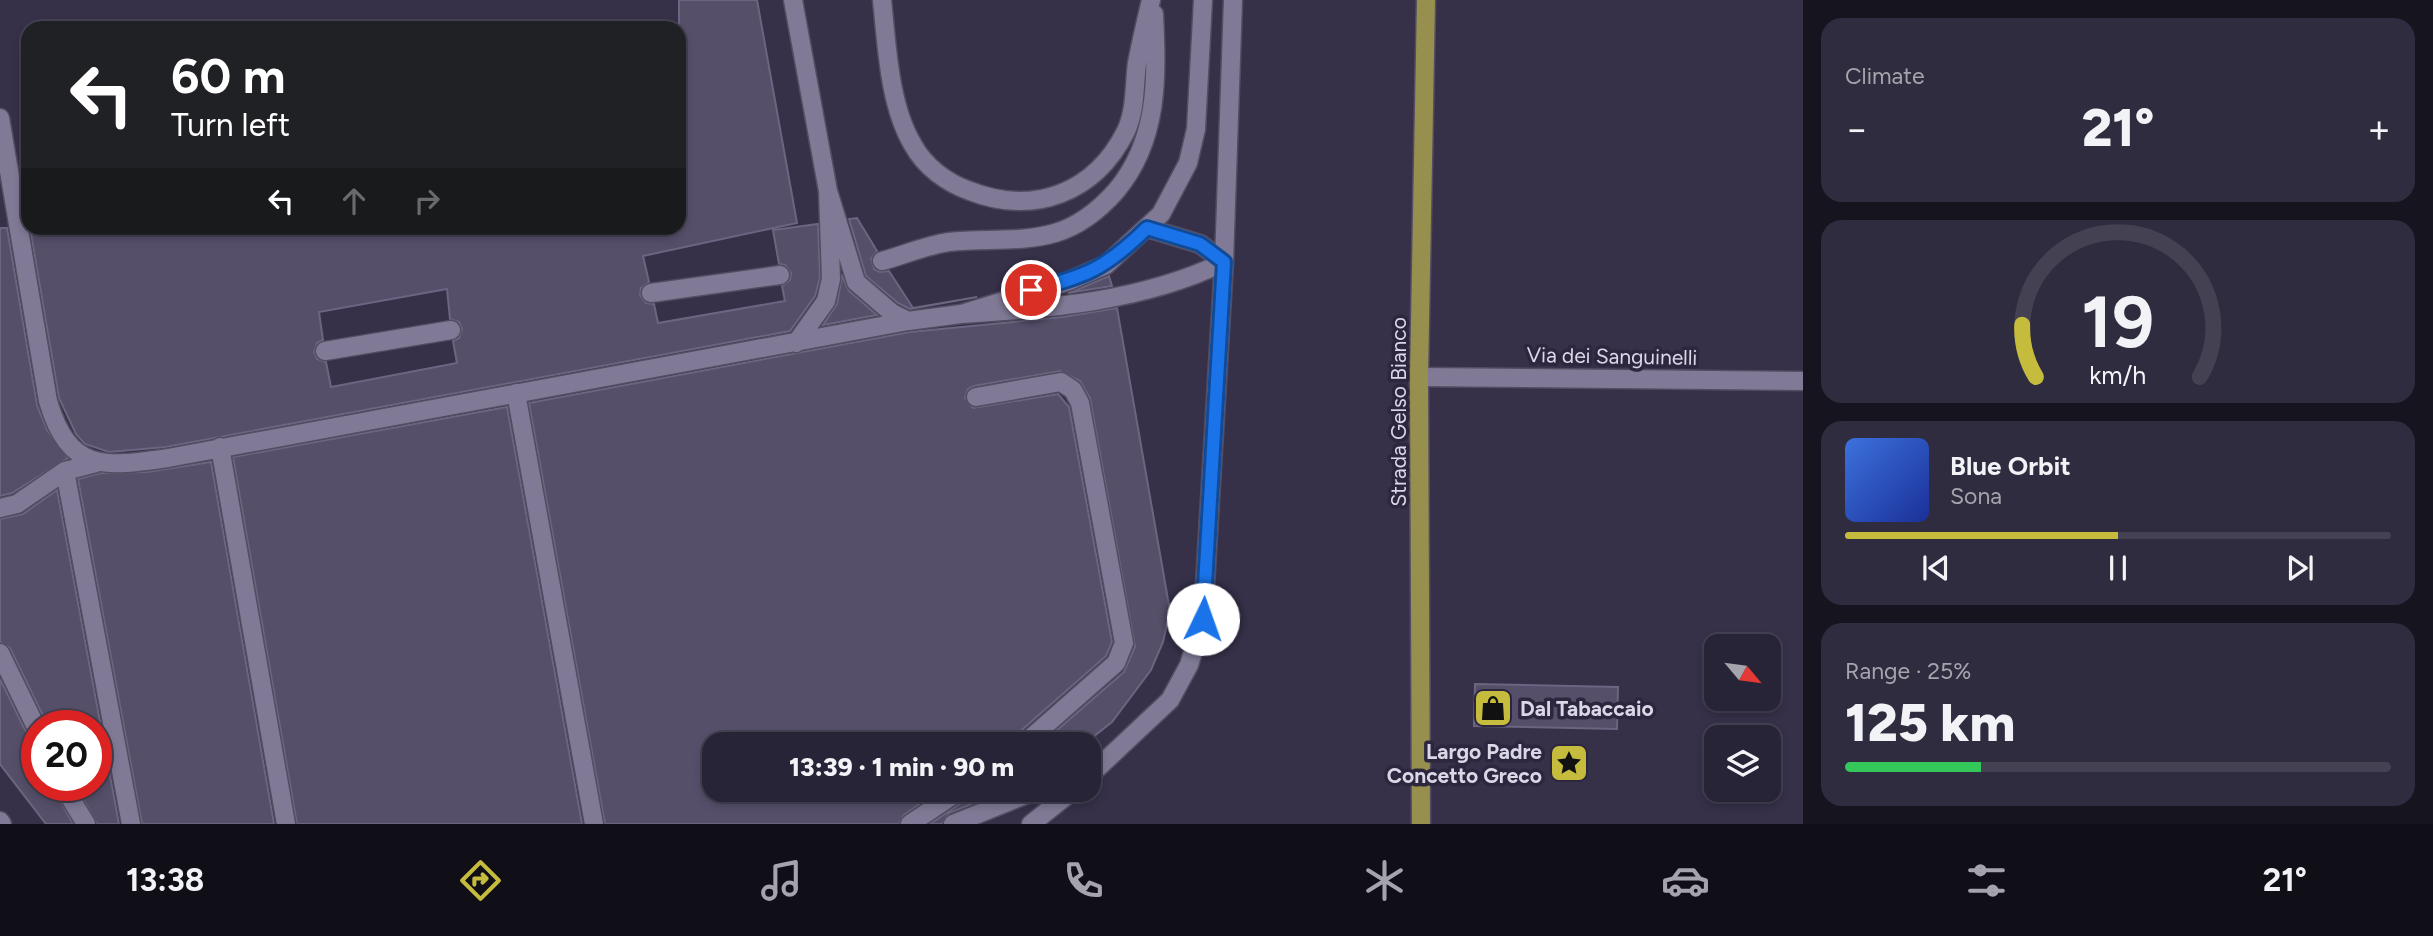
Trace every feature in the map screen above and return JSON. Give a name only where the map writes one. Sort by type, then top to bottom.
[{"type":"main road","name":"Strada Gelso Bianco","points":[[1421,824],[1419,377],[1426,0]]},
{"type":"street","points":[[793,0],[828,191],[856,282],[892,313],[908,321]]},
{"type":"street","points":[[882,0],[894,86],[904,127],[914,148],[932,169],[955,186],[1011,203],[1042,200],[1074,188],[1098,171],[1116,149],[1134,107],[1137,64],[1152,0]]},
{"type":"street","points":[[882,261],[947,243],[1021,239],[1056,232],[1081,221],[1106,203],[1129,176],[1145,145],[1153,112],[1157,65],[1152,0]]},
{"type":"street","points":[[961,314],[1069,281],[1107,265],[1147,228],[1175,192],[1188,163],[1196,129],[1203,0]]},
{"type":"street","points":[[1101,765],[1170,700],[1189,665],[1203,619],[1224,262],[1233,0]]},
{"type":"street","points":[[0,118],[55,424],[71,447],[96,463]]},
{"type":"street","points":[[796,343],[826,301],[831,279],[828,191]]},
{"type":"street","points":[[1147,228],[1200,244],[1224,262]]},
{"type":"street","points":[[0,508],[17,504],[65,471],[96,463],[115,466],[908,321],[961,314],[1032,310],[1172,285],[1224,262]]},
{"type":"street","points":[[651,293],[780,275]]},
{"type":"street","points":[[325,351],[451,330]]},
{"type":"street","name":"Via dei Sanguinelli","points":[[1419,377],[1803,381]]},
{"type":"street","points":[[976,397],[1061,382],[1073,390],[1080,403],[1124,643],[1116,663],[1038,732]]},
{"type":"street","points":[[516,393],[594,824]]},
{"type":"street","points":[[220,447],[286,824]]},
{"type":"street","points":[[65,471],[131,824]]},
{"type":"street","points":[[0,653],[28,710]]},
{"type":"street","points":[[1101,755],[1132,738]]},
{"type":"street","points":[[68,801],[76,824]]},
{"type":"street","points":[[71,801],[86,824]]},
{"type":"street","points":[[909,824],[942,802]]},
{"type":"street","points":[[953,824],[1008,802]]},
{"type":"street","points":[[1031,824],[1059,802]]},
{"type":"building","points":[[679,0],[757,0],[797,223],[643,256],[649,282],[641,288],[640,295],[646,303],[654,304],[658,323],[785,301],[782,286],[790,280],[791,273],[785,265],[779,264],[773,230],[818,224],[820,278],[815,296],[790,331],[166,447],[109,452],[85,444],[76,434],[59,398],[31,235],[686,235],[686,21],[679,21]],"holes":[[[447,289],[450,319],[459,322],[462,329],[459,338],[453,341],[457,363],[331,387],[326,362],[317,359],[314,352],[317,343],[323,340],[319,312]]]},
{"type":"building","points":[[857,218],[877,251],[871,259],[874,269],[880,272],[889,271],[913,308],[977,297],[910,309],[898,303],[866,276],[849,219]]},
{"type":"building","points":[[0,228],[7,228],[37,405],[47,430],[68,458],[12,493],[0,496]]},
{"type":"building","points":[[842,276],[849,291],[877,315],[823,325],[837,304]]},
{"type":"building","points":[[1109,276],[1112,286],[1068,293],[1074,291]]},
{"type":"building","points":[[1117,308],[1170,611],[1163,642],[1151,670],[1112,722],[1099,732],[1055,732],[1124,672],[1135,647],[1090,398],[1080,381],[1060,371],[974,386],[968,389],[965,398],[973,408],[1058,394],[1069,407],[1112,642],[1106,656],[1019,732],[702,732],[702,802],[922,802],[904,815],[899,824],[605,824],[529,403],[910,332],[1063,317]]},
{"type":"building","points":[[507,407],[582,824],[297,824],[233,457]]},
{"type":"building","points":[[211,462],[274,824],[142,824],[78,479],[101,473],[147,472]]},
{"type":"building","points":[[57,490],[98,710],[40,710],[10,648],[0,642],[0,519],[23,514]]},
{"type":"building","points":[[0,679],[21,722],[21,791],[0,764]]},
{"type":"building","points":[[1475,684],[1618,687],[1617,729],[1474,726]]},
{"type":"building","points":[[112,786],[119,824],[97,824],[84,801],[112,801]]},
{"type":"building","points":[[28,801],[60,801],[73,824],[46,824]]},
{"type":"building","points":[[962,802],[976,802],[949,813],[942,824],[930,824]]},
{"type":"place","name":"Dal Tabaccaio","points":[[1493,708]]},
{"type":"place","name":"Largo Padre Concetto Greco","points":[[1569,763]]},
{"type":"route","points":[[1031,290],[1069,281],[1107,265],[1147,228],[1175,234],[1200,244],[1224,262],[1203,619]]}]
